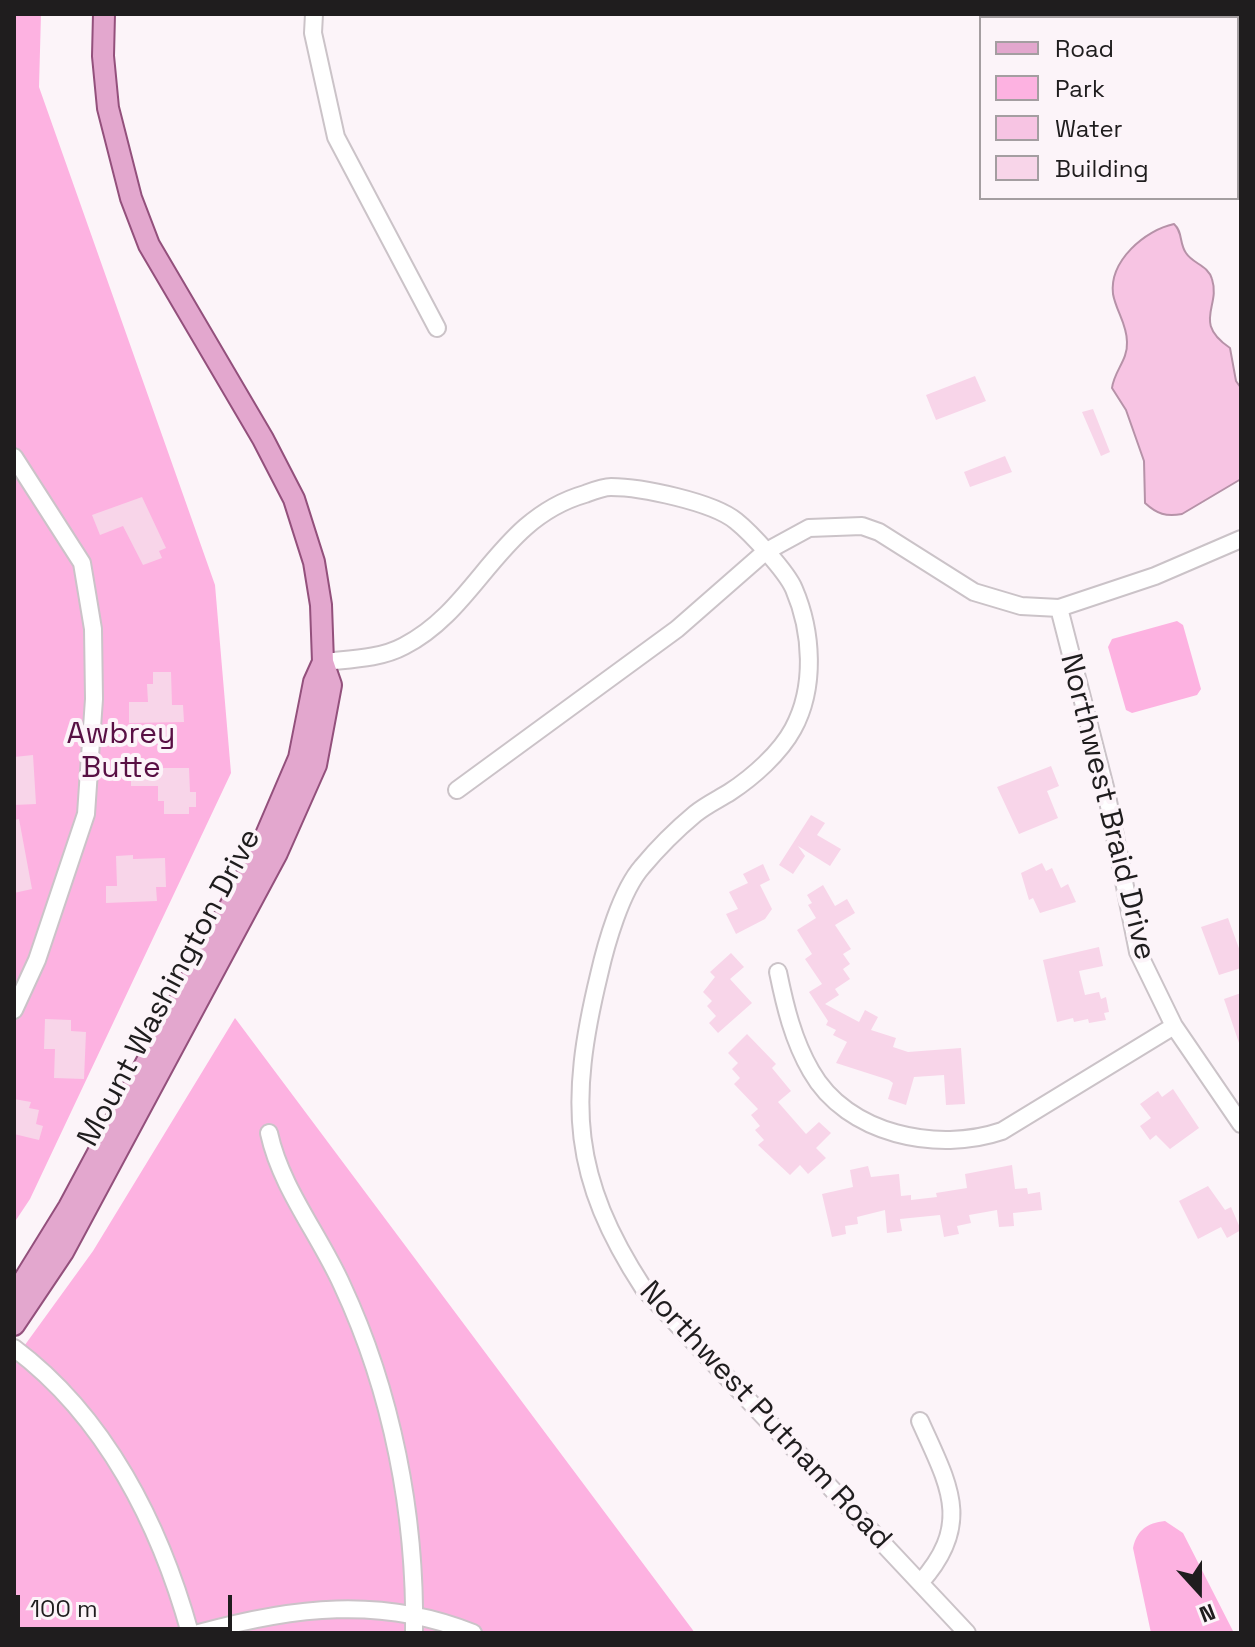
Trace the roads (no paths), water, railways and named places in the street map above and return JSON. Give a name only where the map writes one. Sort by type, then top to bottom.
[{"type":"main road","name":"Mount Washington Drive","points":[[14,1325],[63,1252],[300,807],[316,765],[331,685],[323,662],[321,605],[314,562],[294,499],[263,439],[149,245],[131,198],[108,108],[104,14]]},
{"type":"main road","name":"Mount Washington Drive","points":[[14,1296],[69,1207],[257,856],[299,758],[314,682],[323,662]]},
{"type":"street","points":[[314,14],[313,33],[336,137],[437,328]]},
{"type":"street","points":[[14,457],[82,563],[93,629],[94,685],[86,814],[37,960],[14,1010]]},
{"type":"street","name":"Northwest Putnam Road","points":[[323,662],[379,655],[419,638],[461,599],[500,550],[529,521],[571,498],[608,487],[659,491],[735,519],[793,585],[804,618],[809,657],[807,690],[793,729],[771,757],[734,790],[697,812],[639,870],[607,942],[590,1011],[578,1082],[579,1128],[590,1181],[606,1226],[644,1289],[967,1633]]},
{"type":"street","points":[[457,790],[677,629],[765,552],[809,528],[862,526],[879,532],[974,592],[1021,606],[1059,608],[1155,576],[1241,539]]},
{"type":"street","name":"Northwest Braid Drive","points":[[1059,608],[1106,791],[1138,952],[1174,1026],[1241,1124]]},
{"type":"street","points":[[778,972],[791,1028],[811,1073],[822,1087],[864,1120],[911,1138],[949,1143],[978,1140],[1002,1131],[1174,1026]]},
{"type":"street","points":[[269,1133],[275,1161],[343,1285],[388,1414],[406,1505],[414,1633]]},
{"type":"street","points":[[14,1348],[40,1367],[72,1402],[120,1465],[141,1503],[176,1584],[190,1633]]},
{"type":"street","points":[[920,1421],[951,1492],[951,1507],[946,1547],[939,1562],[920,1583]]},
{"type":"street","points":[[199,1633],[248,1621],[350,1608],[414,1613],[473,1633]]},
{"type":"water","points":[[1174,224],[1186,253],[1212,279],[1212,330],[1230,348],[1236,381],[1241,388],[1241,479],[1182,514],[1166,515],[1145,503],[1144,461],[1126,410],[1112,388],[1127,342],[1113,294],[1113,282],[1131,249],[1152,233]]},
{"type":"park label","name":"Awbrey Butte","points":[[121,752]]}]
